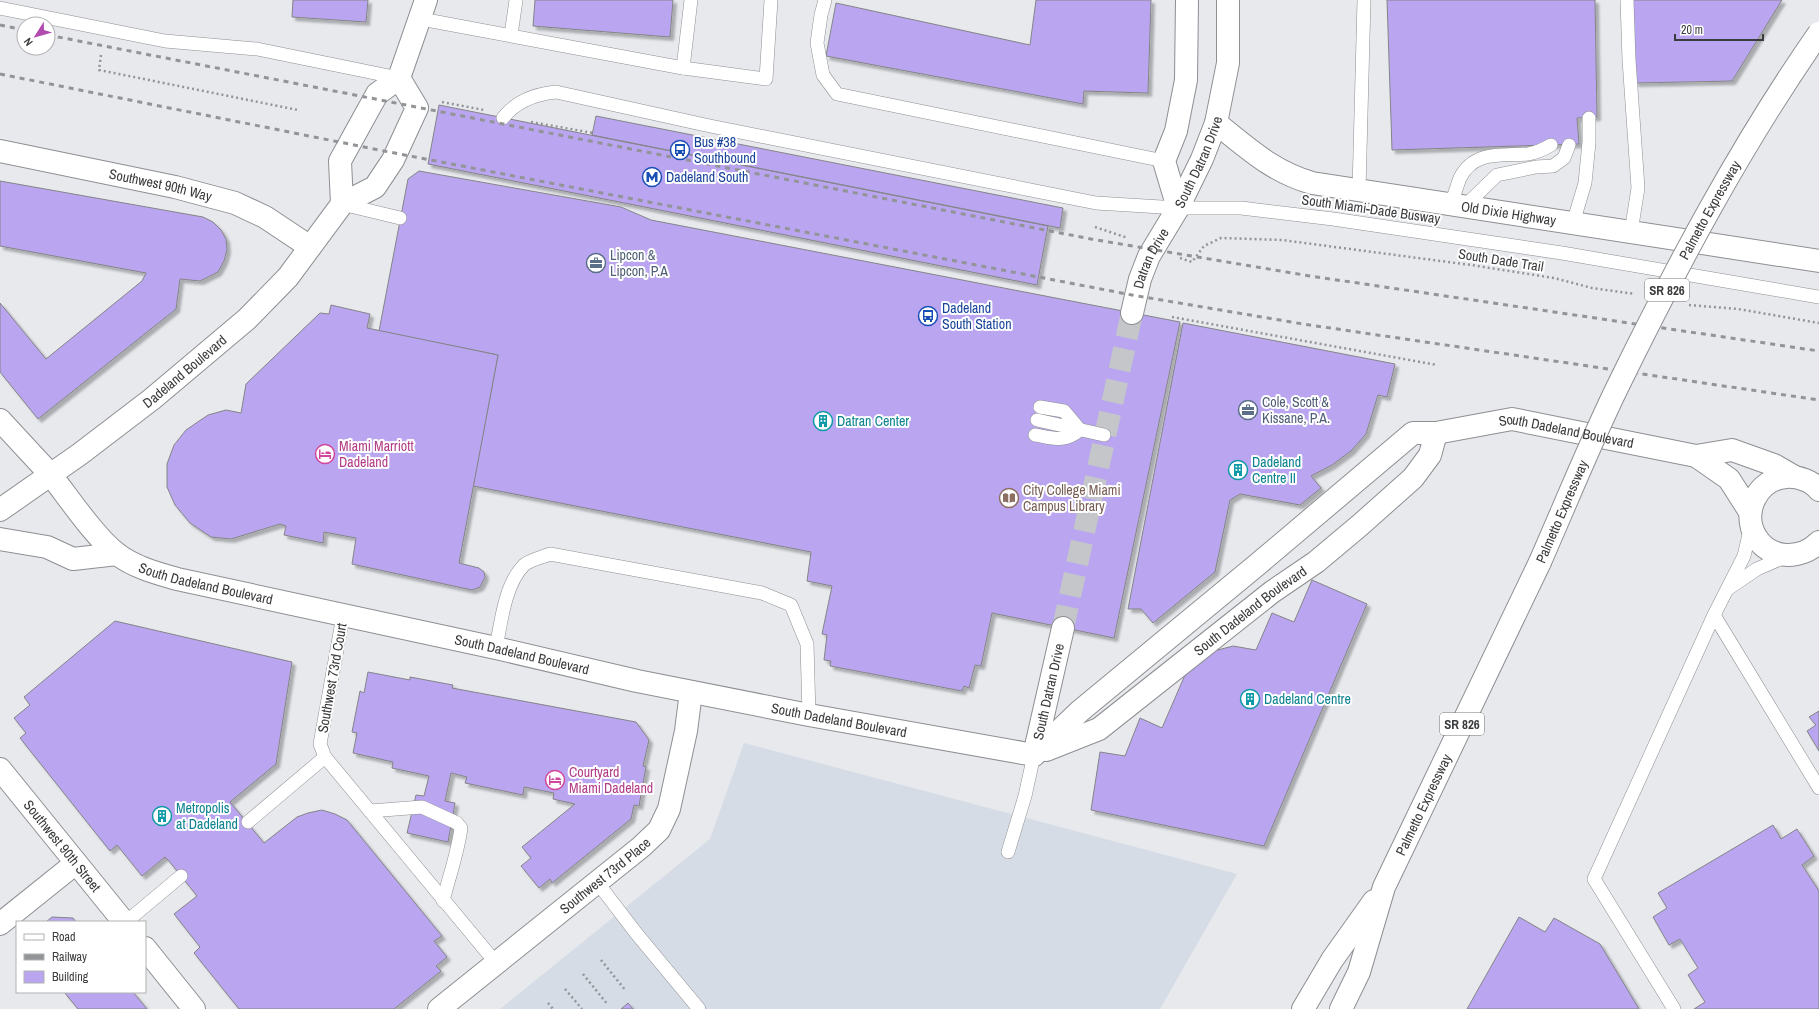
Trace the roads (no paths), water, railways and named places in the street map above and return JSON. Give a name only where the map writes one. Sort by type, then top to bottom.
[{"type":"main road","name":"South Datran Drive","points":[[1178,208],[1164,161],[1176,131],[1186,80],[1187,0]]},
{"type":"main road","name":"South Datran Drive","points":[[1178,208],[1202,159],[1216,123],[1228,63],[1228,0]]},
{"type":"main road","points":[[342,204],[340,161],[377,94],[399,78],[423,10]]},
{"type":"main road","name":"Palmetto Expressway","points":[[1341,1009],[1359,972],[1384,887],[1540,562],[1615,391],[1720,190],[1771,104],[1819,33]]},
{"type":"main road","name":"Dadeland Boulevard","points":[[0,510],[152,399],[221,342],[276,289],[342,204],[375,187],[393,160],[417,108],[399,78]]},
{"type":"main road","name":"Old Dixie Highway","points":[[1216,123],[1272,167],[1292,177],[1312,182],[1819,261]]},
{"type":"main road","name":"Southwest 90th Way","points":[[0,151],[175,186],[235,203],[265,217],[310,247]]},
{"type":"main road","name":"Datran Drive","points":[[1132,313],[1140,279],[1149,256],[1178,208]]},
{"type":"main road","name":"South Dadeland Boulevard","points":[[1034,755],[1080,711],[1293,535],[1412,433],[1436,433],[1512,419],[1696,456],[1732,450],[1774,465],[1793,476],[1806,480],[1818,489]]},
{"type":"main road","name":"South Dadeland Boulevard","points":[[0,420],[50,474],[98,535],[117,554],[137,565],[177,578],[691,692],[809,715],[1034,755],[1099,729],[1272,592],[1316,562],[1385,504],[1413,478],[1430,455],[1436,433]]},
{"type":"main road","name":"South Dadeland Boulevard","points":[[1696,456],[1729,479],[1751,519],[1756,536],[1764,546],[1775,553],[1788,556]]},
{"type":"main road","points":[[1751,519],[1753,501],[1760,490],[1769,482],[1781,477],[1793,476]]},
{"type":"main road","points":[[1293,535],[1316,562]]},
{"type":"main road","points":[[0,539],[47,547],[73,559],[117,554]]},
{"type":"main road","points":[[1788,556],[1801,554],[1813,548],[1819,542]]},
{"type":"main road","name":"South Datran Drive","points":[[1034,755],[1063,628]]},
{"type":"main road","name":"Southwest 73rd Place","points":[[439,1009],[651,839],[665,820],[669,809],[686,731],[691,692]]},
{"type":"main road","name":"Southwest 90th Street","points":[[0,769],[124,921]]},
{"type":"main road","points":[[0,924],[76,863]]},
{"type":"main road","points":[[1303,1009],[1332,960],[1384,887]]},
{"type":"main road","points":[[146,949],[194,1009]]},
{"type":"lane","points":[[510,35],[516,0]]},
{"type":"lane","points":[[683,68],[691,0]]},
{"type":"lane","points":[[423,10],[510,35],[683,68],[766,79],[771,0]]},
{"type":"lane","points":[[826,0],[821,15],[817,43],[823,75],[837,94],[1164,161]]},
{"type":"lane","points":[[1359,190],[1364,0]]},
{"type":"lane","points":[[1627,0],[1629,60],[1638,188],[1631,232]]},
{"type":"lane","points":[[0,8],[165,41],[258,49],[399,78]]},
{"type":"lane","name":"South Miami-Dade Busway","points":[[503,118],[521,102],[532,96],[556,92],[710,126],[1096,203],[1178,208],[1242,208],[1333,219],[1562,253],[1819,297]]},
{"type":"lane","points":[[1572,223],[1585,183],[1589,142],[1589,118]]},
{"type":"lane","points":[[1458,205],[1461,177],[1470,164],[1483,156],[1530,154],[1551,145]]},
{"type":"lane","points":[[1458,205],[1497,175],[1536,167],[1553,166],[1564,158],[1568,145]]},
{"type":"lane","points":[[342,204],[400,218]]},
{"type":"lane","points":[[1040,407],[1064,411],[1080,430]]},
{"type":"lane","points":[[1037,420],[1104,435]]},
{"type":"lane","points":[[1035,435],[1062,439],[1072,437],[1080,430]]},
{"type":"lane","points":[[1674,1009],[1594,879],[1714,615],[1744,556],[1751,519]]},
{"type":"lane","points":[[496,648],[504,605],[514,580],[525,564],[550,554],[762,593],[791,605],[807,644],[809,715]]},
{"type":"lane","points":[[1729,588],[1757,569],[1788,556]]},
{"type":"lane","points":[[1714,615],[1819,788]]},
{"type":"lane","name":"Southwest 73rd Court","points":[[325,757],[320,744],[343,616]]},
{"type":"lane","points":[[1008,852],[1025,796],[1034,755]]},
{"type":"lane","points":[[248,822],[325,757],[496,963]]},
{"type":"lane","points":[[370,811],[422,807],[457,823],[461,828],[459,843],[451,866],[443,901]]},
{"type":"lane","points":[[126,921],[181,876]]},
{"type":"lane","points":[[597,882],[636,933],[699,1009]]},
{"type":"tunnel","points":[[1063,628],[1132,313]]},
{"type":"railway","points":[[0,25],[16,28]]},
{"type":"railway","points":[[56,37],[1091,239],[1310,276],[1819,351]]},
{"type":"railway","points":[[0,74],[384,151],[1132,295],[1303,324],[1819,400]]},
{"type":"place","name":"Bus #38 Southbound","points":[[680,150]]},
{"type":"place","name":"Dadeland South","points":[[652,177]]},
{"type":"place","name":"Lipcon & Lipcon, P.A","points":[[596,263]]},
{"type":"place","name":"Dadeland South Station","points":[[928,316]]},
{"type":"place","name":"Cole, Scott & Kissane, P.A.","points":[[1248,410]]},
{"type":"place","name":"Datran Center","points":[[823,421]]},
{"type":"place","name":"Miami Marriott Dadeland","points":[[325,454]]},
{"type":"place","name":"Dadeland Centre II","points":[[1238,470]]},
{"type":"place","name":"City College Miami Campus Library","points":[[1009,498]]},
{"type":"place","name":"Dadeland Centre","points":[[1250,699]]},
{"type":"place","name":"Courtyard Miami Dadeland","points":[[555,780]]},
{"type":"place","name":"Metropolis at Dadeland","points":[[162,816]]}]
